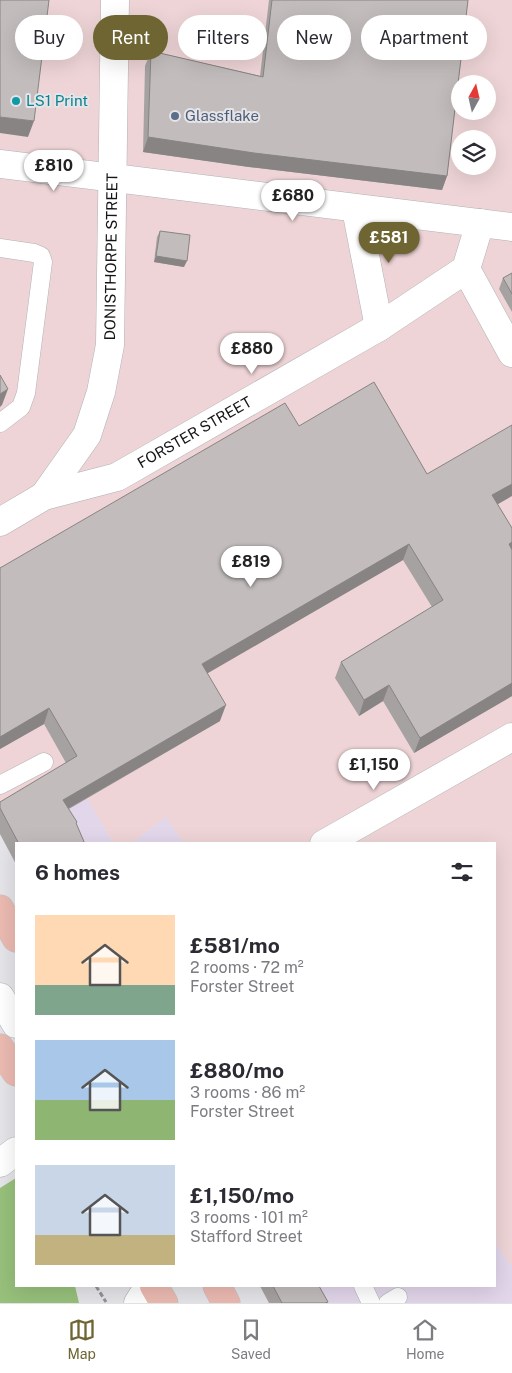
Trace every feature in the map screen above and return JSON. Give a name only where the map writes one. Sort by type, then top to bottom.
[{"type":"main road","points":[[0,909],[15,936]]},
{"type":"main road","points":[[0,1048],[15,1070]]},
{"type":"main road","points":[[155,1287],[164,1303]]},
{"type":"main road","points":[[218,1287],[226,1303]]},
{"type":"street","name":"DONISTHORPE STREET","points":[[44,496],[88,435],[101,392],[110,345],[115,0]]},
{"type":"street","points":[[0,164],[512,227]]},
{"type":"street","points":[[356,209],[379,327]]},
{"type":"street","points":[[480,223],[466,269],[512,353]]},
{"type":"street","name":"FORSTER STREET","points":[[0,522],[44,496],[117,477],[379,327],[466,269]]},
{"type":"street","points":[[328,842],[512,737]]},
{"type":"street","points":[[0,997],[15,1020]]},
{"type":"street","points":[[0,1163],[15,1152]]},
{"type":"street","points":[[138,1303],[148,1287]]},
{"type":"lane","points":[[0,248],[34,253],[42,256],[43,262],[26,393],[21,407],[0,423]]},
{"type":"lane","points":[[0,785],[44,762]]},
{"type":"lane","points":[[363,1287],[371,1303]]},
{"type":"path","points":[[97,1287],[107,1303]]},
{"type":"shaded area","points":[[0,0],[512,0],[512,1267],[496,1244],[496,842],[183,842],[166,817],[133,842],[113,842],[71,771],[0,814]]},
{"type":"shaded area","points":[[71,771],[113,842],[15,842],[15,863],[0,834],[0,814]]},
{"type":"shaded area","points":[[166,817],[183,842],[133,842]]},
{"type":"shaded area","points":[[496,1244],[512,1267],[512,1303],[269,1303],[261,1287],[496,1287]]},
{"type":"green space","points":[[15,1179],[15,1287],[75,1287],[79,1303],[0,1303],[0,1188]]},
{"type":"building","points":[[0,0],[49,0],[47,15],[15,15],[15,60],[42,60],[34,121],[0,117]]},
{"type":"building","points":[[272,0],[468,0],[466,15],[361,15],[361,60],[461,60],[459,75],[451,75],[451,120],[454,120],[447,176],[254,153],[148,137],[151,60],[168,60],[168,55],[178,57],[178,60],[190,60],[263,77],[265,60],[267,60]]},
{"type":"building","points":[[160,231],[190,235],[187,261],[156,256]]},
{"type":"building","points":[[512,273],[512,294],[503,278]]},
{"type":"building","points":[[0,375],[8,389],[0,394]]},
{"type":"building","points":[[374,382],[427,474],[512,425],[512,484],[492,495],[512,528],[512,542],[509,544],[512,550],[512,683],[420,738],[389,685],[364,700],[341,662],[443,600],[409,544],[202,664],[226,705],[63,800],[77,822],[84,842],[18,842],[0,808],[0,802],[77,756],[49,708],[0,737],[0,568],[285,403],[299,426]]},
{"type":"building","points":[[274,1287],[320,1287],[328,1302],[325,1303],[282,1303]]},
{"type":"place","name":"LS1 Print","points":[[16,101]]},
{"type":"place","name":"Glassflake","points":[[175,116]]}]
